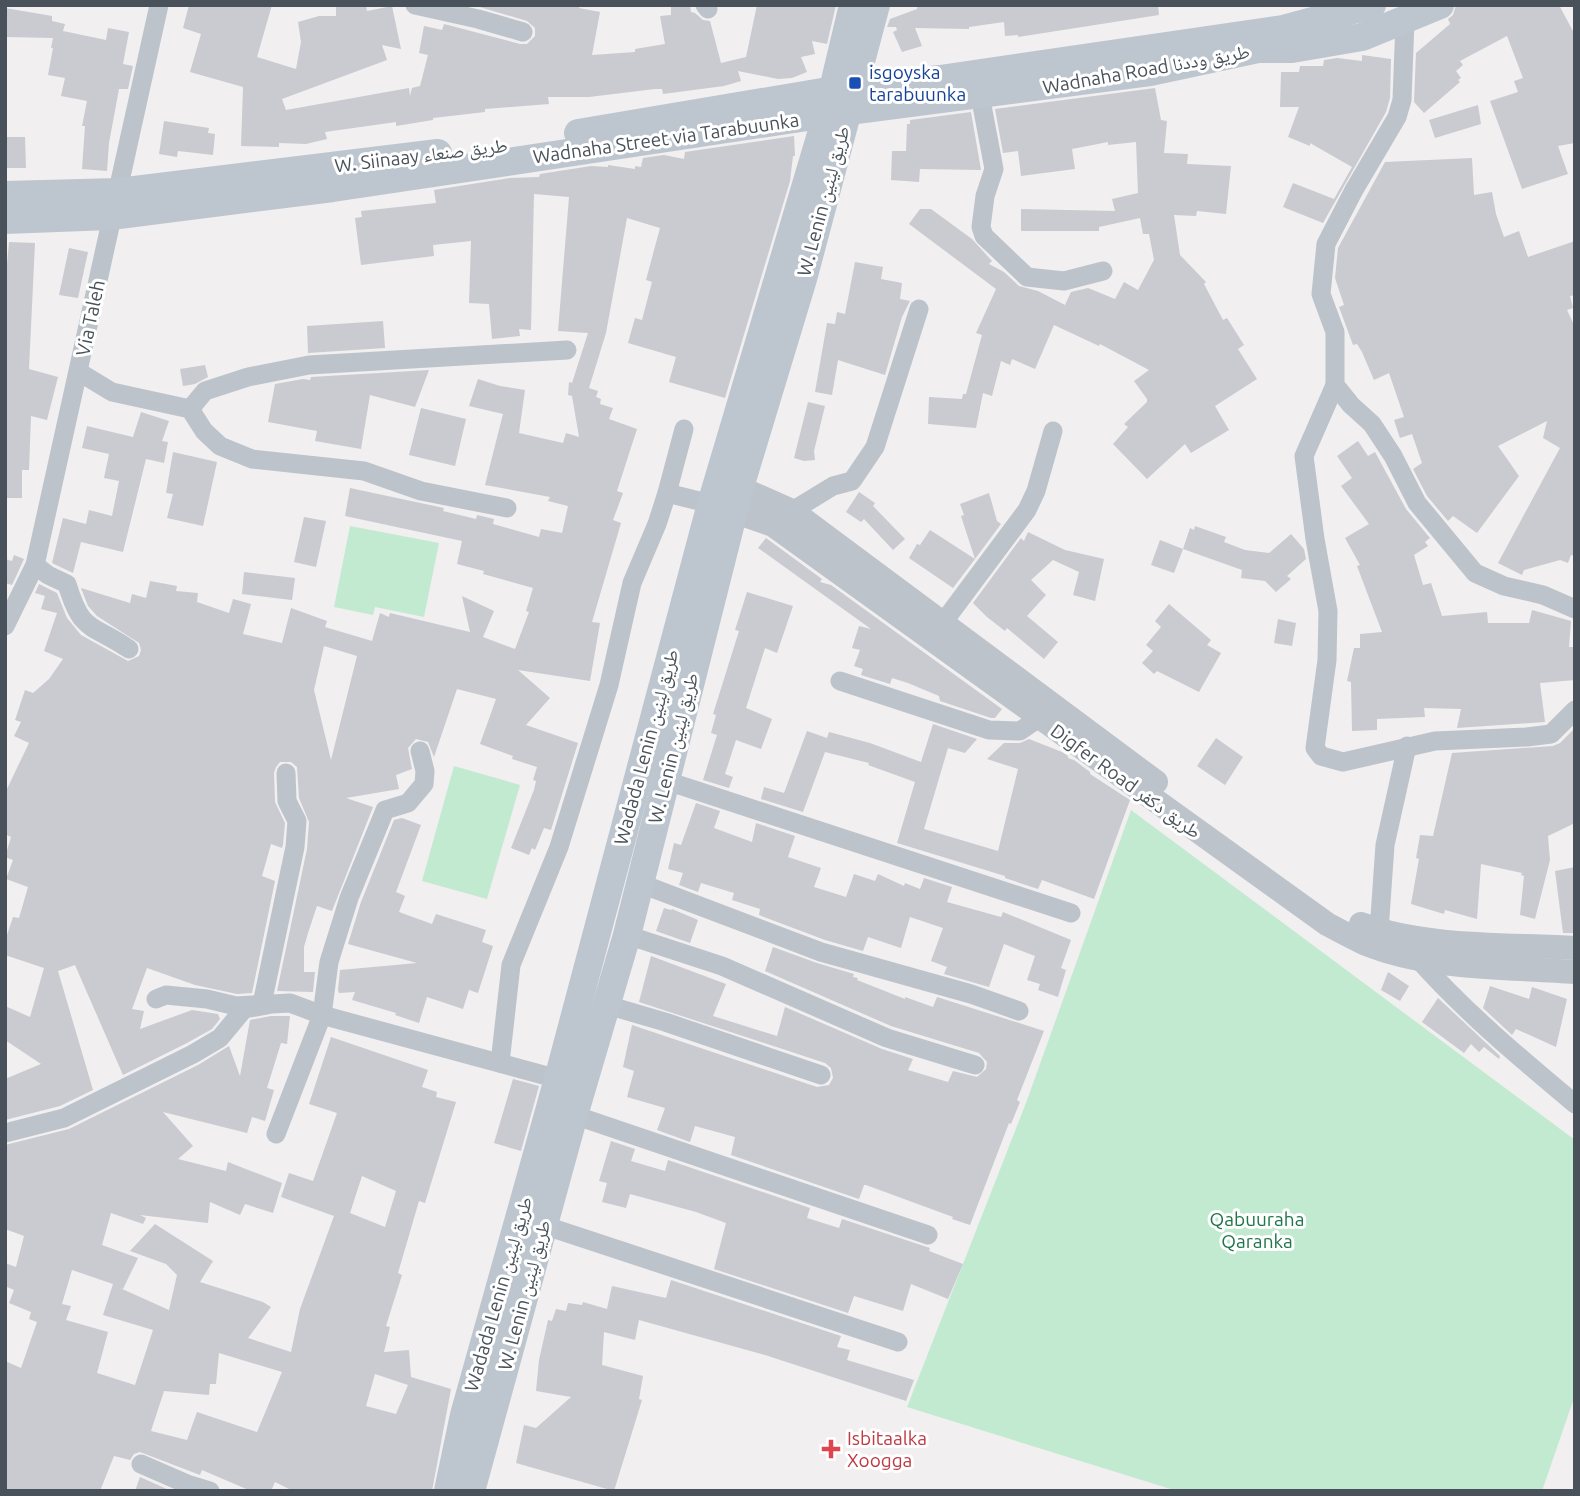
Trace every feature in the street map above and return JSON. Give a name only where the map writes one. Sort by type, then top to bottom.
[{"type":"main road","points":[[841,101],[853,5]]},
{"type":"main road","name":"W. Lenin طريق لينين","points":[[471,1491],[543,1225],[627,935],[726,495],[803,279],[841,101],[876,5]]},
{"type":"main road","name":"Wadnaha Road طريق وددنا","points":[[841,101],[940,79],[1283,29],[1372,5]]},
{"type":"main road","name":"Wadnaha Road طريق وددنا","points":[[841,101],[980,95],[1150,72],[1258,49],[1292,49],[1362,37],[1440,5]]},
{"type":"main road","name":"W. Siinaay طريق صنعاء","points":[[5,195],[115,204],[521,142],[671,128],[841,101]]},
{"type":"main road","points":[[5,220],[115,204]]},
{"type":"main road","name":"Wadada Lenin طريق لينين","points":[[448,1491],[464,1415],[726,495]]},
{"type":"street","name":"Via Taleh","points":[[5,625],[35,565],[159,5]]},
{"type":"street","points":[[415,5],[523,32]]},
{"type":"street","points":[[1405,21],[1402,100],[1397,117],[1326,244],[1321,294],[1335,332],[1335,385],[1304,456],[1328,611],[1327,660],[1315,748],[1321,756],[1343,762],[1435,741],[1551,734],[1575,710]]},
{"type":"street","points":[[980,95],[994,169],[985,196],[981,227],[984,236],[1027,277],[1064,281],[1103,271]]},
{"type":"street","points":[[792,512],[833,486],[852,481],[875,447],[919,309]]},
{"type":"street","points":[[190,409],[205,391],[248,376],[309,365],[567,350]]},
{"type":"street","points":[[79,372],[112,392],[190,409],[204,432],[220,446],[252,459],[363,471],[421,491],[507,508]]},
{"type":"street","points":[[1335,385],[1372,424],[1393,456],[1417,503],[1475,573],[1504,586],[1543,595],[1575,609]]},
{"type":"street","points":[[500,1063],[510,965],[559,848],[609,685],[632,583],[657,524],[684,429]]},
{"type":"street","points":[[942,624],[1027,510],[1036,491],[1053,431]]},
{"type":"street","points":[[667,493],[726,495]]},
{"type":"street","name":"Digfer Road طريق دكفر","points":[[726,495],[792,512],[1317,901],[1353,922],[1379,931],[1415,938],[1575,948]]},
{"type":"street","name":"Digfer Road طريق دكفر","points":[[726,495],[773,525],[1327,924],[1367,944],[1417,958],[1575,972]]},
{"type":"street","points":[[35,565],[67,584],[74,606],[88,626],[129,649]]},
{"type":"street","points":[[840,681],[989,730],[1020,731],[1039,719]]},
{"type":"street","points":[[1379,931],[1385,845],[1407,746]]},
{"type":"street","points":[[276,1135],[322,1015],[329,962],[349,898],[385,810],[408,803],[424,784],[425,771],[420,751]]},
{"type":"street","points":[[268,1005],[263,999],[296,834],[297,821],[287,801],[286,773]]},
{"type":"street","points":[[664,780],[1071,913]]},
{"type":"street","points":[[639,883],[821,952],[971,994],[1019,1011]]},
{"type":"street","points":[[627,935],[722,966],[887,1038],[975,1065]]},
{"type":"street","points":[[1417,958],[1510,1049],[1575,1104]]},
{"type":"street","points":[[156,999],[166,995],[207,999],[236,1006],[290,1003],[322,1015],[558,1079]]},
{"type":"street","points":[[5,1133],[64,1118],[193,1054],[219,1038],[244,1009],[268,1005]]},
{"type":"street","points":[[607,1005],[821,1075]]},
{"type":"street","points":[[574,1115],[928,1234]]},
{"type":"street","points":[[543,1225],[898,1342]]},
{"type":"street","points":[[141,1464],[210,1491]]},
{"type":"green space","points":[[350,526],[439,543],[424,617],[375,607],[373,615],[334,607]]},
{"type":"green space","points":[[454,766],[520,785],[487,899],[422,881]]},
{"type":"green space","name":"Qabuuraha Qaranka","points":[[1131,810],[1575,1140],[1575,1395],[1542,1491],[1177,1491],[907,1407],[1026,1103]]},
{"type":"building","points":[[189,5],[272,5],[257,57],[296,69],[301,42],[298,22],[319,16],[336,16],[336,5],[366,5],[367,11],[392,6],[401,49],[382,45],[387,60],[282,99],[286,110],[409,88],[410,96],[412,88],[420,86],[428,55],[419,53],[424,26],[442,30],[444,24],[520,44],[527,44],[535,36],[535,28],[527,21],[473,5],[580,5],[579,8],[600,12],[592,55],[635,52],[635,49],[665,44],[660,16],[671,15],[671,5],[690,5],[691,12],[710,21],[721,63],[746,57],[757,5],[836,5],[827,44],[812,41],[815,54],[801,57],[807,72],[792,78],[778,79],[738,71],[741,81],[724,86],[663,94],[662,89],[655,89],[589,97],[548,97],[549,104],[485,109],[485,112],[433,118],[396,126],[396,122],[325,132],[327,139],[306,144],[279,143],[279,147],[241,146],[243,87],[190,72],[201,34],[183,28]]},
{"type":"building","points":[[918,5],[1158,5],[1159,15],[1018,37],[1005,36],[1004,22],[969,29],[915,28],[922,46],[902,52],[893,32],[897,30],[896,27],[887,27],[890,19],[917,9]]},
{"type":"building","points":[[1456,5],[1559,5],[1575,35],[1575,143],[1558,146],[1568,174],[1522,189],[1490,101],[1518,92],[1514,81],[1523,78],[1507,36],[1460,61],[1463,65],[1456,71],[1461,78],[1458,80],[1460,82],[1424,113],[1414,102],[1416,53],[1450,24],[1448,19],[1453,15]]},
{"type":"building","points":[[5,8],[52,16],[52,21],[65,24],[63,31],[106,40],[108,28],[129,32],[123,64],[133,66],[128,89],[119,89],[107,171],[82,169],[85,126],[82,126],[87,101],[61,96],[65,78],[48,75],[53,38],[7,37]]},
{"type":"building","points":[[1362,55],[1391,59],[1390,98],[1386,112],[1323,223],[1283,207],[1293,183],[1334,199],[1352,167],[1310,143],[1310,146],[1288,137],[1299,107],[1280,107],[1281,72],[1299,72],[1300,66],[1323,66],[1324,60],[1337,58],[1362,61]]},
{"type":"building","points":[[1155,88],[1161,120],[1167,121],[1164,153],[1188,154],[1187,164],[1231,166],[1226,214],[1197,211],[1196,216],[1174,215],[1180,255],[1206,282],[1204,284],[1223,320],[1227,318],[1244,345],[1238,349],[1257,379],[1215,406],[1229,430],[1191,453],[1185,444],[1147,479],[1113,444],[1128,427],[1124,424],[1147,402],[1134,381],[1149,370],[1100,344],[1099,346],[1054,325],[1035,369],[1012,359],[1010,365],[1001,361],[992,396],[983,393],[976,428],[928,424],[929,397],[962,399],[963,394],[966,394],[982,335],[976,333],[996,289],[909,224],[920,209],[931,209],[972,239],[992,261],[989,264],[1004,272],[1019,286],[1038,291],[1065,305],[1071,292],[1088,288],[1115,299],[1124,282],[1138,290],[1154,260],[1149,234],[1143,234],[1140,218],[1099,227],[1099,231],[1021,231],[1021,209],[1115,211],[1112,199],[1138,193],[1136,142],[1108,145],[1108,142],[1072,149],[1075,169],[1021,176],[1018,151],[1003,153],[995,109]]},
{"type":"building","points":[[1478,105],[1481,124],[1435,138],[1429,120]]},
{"type":"building","points":[[971,112],[981,170],[920,169],[919,182],[891,180],[892,151],[906,151],[907,124],[910,124],[910,120]]},
{"type":"building","points":[[164,121],[209,128],[208,133],[215,134],[213,155],[178,151],[177,157],[159,154]]},
{"type":"building","points":[[794,136],[795,156],[790,181],[725,398],[669,382],[676,357],[628,343],[635,318],[642,320],[652,282],[646,280],[660,228],[627,218],[606,333],[589,388],[598,391],[596,397],[601,399],[600,404],[613,408],[609,419],[637,429],[617,491],[623,493],[613,520],[621,523],[592,622],[600,623],[590,681],[518,670],[550,698],[526,725],[578,743],[551,830],[544,828],[535,850],[532,848],[529,855],[511,848],[534,790],[536,781],[533,780],[537,767],[480,744],[496,699],[457,689],[434,757],[428,742],[416,739],[408,748],[412,769],[396,775],[399,789],[346,798],[373,807],[332,911],[317,906],[308,933],[304,947],[304,972],[315,972],[313,992],[277,991],[307,849],[309,822],[299,798],[297,767],[291,762],[280,762],[274,773],[275,802],[285,823],[283,845],[282,848],[271,844],[262,876],[275,881],[252,993],[237,994],[195,985],[147,968],[132,1009],[144,1011],[140,1029],[192,1010],[218,1014],[220,1019],[212,1029],[123,1075],[75,965],[58,971],[93,1090],[60,1106],[5,1120],[5,1079],[41,1064],[5,1040],[5,1006],[30,1017],[44,968],[5,955],[5,941],[13,917],[19,918],[28,887],[6,879],[13,860],[5,857],[11,837],[5,834],[5,793],[29,743],[14,736],[21,722],[15,720],[25,690],[33,693],[49,679],[63,659],[44,651],[57,613],[41,609],[45,596],[35,593],[39,584],[57,593],[67,618],[81,635],[128,661],[139,656],[139,643],[97,616],[88,606],[81,588],[130,603],[132,594],[146,598],[150,581],[177,586],[176,591],[198,593],[197,602],[229,613],[233,599],[251,604],[243,634],[282,643],[291,608],[327,621],[325,627],[372,641],[380,613],[470,632],[462,596],[494,611],[483,637],[515,649],[529,612],[526,611],[533,588],[457,564],[462,541],[345,516],[350,488],[444,508],[443,511],[476,519],[477,515],[494,519],[493,524],[539,537],[541,529],[562,533],[568,506],[548,501],[550,497],[485,485],[503,414],[469,406],[478,379],[525,390],[519,433],[563,443],[566,433],[579,437],[572,396],[568,395],[569,382],[572,383],[588,333],[558,331],[569,197],[534,194],[531,330],[519,329],[520,336],[492,339],[489,304],[469,303],[471,241],[433,245],[434,256],[361,265],[355,218],[362,217],[361,211],[436,203],[434,190],[510,178],[539,177],[540,174],[591,166],[608,165],[635,169],[635,166],[641,167],[643,158],[664,155],[684,159],[685,152]],"holes":[[[324,646],[357,656],[331,760],[314,690]]]},
{"type":"building","points":[[5,137],[25,137],[26,168],[5,168]]},
{"type":"building","points":[[1472,158],[1474,195],[1492,192],[1504,237],[1519,231],[1528,257],[1575,241],[1575,295],[1570,296],[1573,308],[1567,310],[1575,327],[1575,556],[1571,555],[1568,563],[1560,560],[1524,570],[1522,575],[1498,563],[1560,448],[1543,438],[1547,421],[1498,446],[1519,476],[1477,533],[1453,516],[1448,521],[1427,496],[1413,469],[1422,463],[1412,434],[1400,438],[1394,420],[1404,417],[1389,373],[1374,380],[1362,352],[1357,344],[1353,345],[1339,307],[1344,305],[1335,278],[1338,248],[1385,162]]},
{"type":"building","points":[[9,242],[35,243],[29,369],[58,377],[47,420],[31,416],[29,470],[22,470],[22,498],[5,498],[5,287]]},
{"type":"building","points":[[69,248],[88,252],[78,298],[59,295]]},
{"type":"building","points":[[855,262],[883,267],[881,279],[902,283],[900,299],[910,301],[902,317],[885,375],[838,360],[832,395],[815,392],[827,323],[835,324],[837,312],[845,314]]},
{"type":"building","points":[[383,321],[385,348],[308,353],[307,326]]},
{"type":"building","points":[[205,365],[208,377],[195,384],[183,386],[180,369]]},
{"type":"building","points":[[429,370],[415,407],[370,395],[361,449],[315,441],[317,431],[268,422],[275,384],[310,380],[311,377]]},
{"type":"building","points":[[808,402],[825,406],[814,451],[815,460],[804,461],[794,458]]},
{"type":"building","points":[[421,408],[466,419],[455,466],[409,455]]},
{"type":"building","points":[[141,412],[169,421],[162,441],[168,442],[164,463],[146,459],[123,552],[81,542],[73,573],[52,563],[63,518],[86,524],[89,510],[112,516],[119,481],[104,478],[109,454],[82,448],[87,426],[133,437]]},
{"type":"building","points":[[1358,441],[1368,456],[1375,452],[1406,509],[1430,538],[1425,542],[1428,546],[1414,555],[1423,585],[1431,583],[1442,616],[1487,612],[1488,623],[1529,623],[1532,610],[1571,621],[1569,647],[1575,647],[1575,680],[1540,683],[1545,722],[1457,728],[1461,709],[1424,708],[1425,717],[1377,719],[1377,730],[1352,731],[1351,682],[1347,681],[1354,648],[1360,648],[1360,634],[1382,632],[1357,566],[1360,565],[1345,538],[1369,524],[1341,486],[1352,478],[1337,456]]},
{"type":"building","points":[[173,452],[217,462],[203,526],[167,518],[173,494],[166,493]]},
{"type":"building","points":[[859,492],[875,503],[873,506],[905,539],[893,550],[864,519],[861,522],[846,512]]},
{"type":"building","points":[[989,493],[997,521],[1001,524],[975,559],[961,516],[964,515],[960,504]]},
{"type":"building","points":[[304,517],[326,521],[316,567],[294,562]]},
{"type":"building","points":[[1195,526],[1226,537],[1224,542],[1245,550],[1269,553],[1291,534],[1304,549],[1306,559],[1287,576],[1291,579],[1276,592],[1265,581],[1241,578],[1242,570],[1183,549],[1190,528],[1194,530]]},
{"type":"building","points":[[930,530],[975,559],[953,588],[909,558]]},
{"type":"building","points":[[1028,532],[1065,550],[1104,559],[1095,601],[1073,595],[1079,572],[1053,560],[1031,580],[1046,595],[1027,616],[1058,642],[1044,659],[1007,628],[1005,631],[987,617],[973,603],[1021,538],[1024,541]]},
{"type":"building","points":[[766,538],[822,579],[820,582],[831,585],[1002,709],[995,718],[991,718],[940,701],[939,696],[908,683],[892,678],[890,684],[861,675],[863,669],[854,666],[860,650],[852,648],[859,626],[871,629],[758,548]]},
{"type":"building","points":[[1160,540],[1183,549],[1174,573],[1151,565]]},
{"type":"building","points":[[14,555],[24,559],[12,585],[5,583],[5,559],[12,561]]},
{"type":"building","points":[[244,572],[295,578],[292,600],[242,594]]},
{"type":"building","points":[[747,592],[793,606],[777,653],[765,648],[746,708],[772,719],[761,749],[736,740],[725,774],[733,777],[729,788],[703,780],[717,735],[711,733],[716,715],[713,714],[739,631],[735,630]]},
{"type":"building","points":[[1169,604],[1211,640],[1207,645],[1221,653],[1199,692],[1157,671],[1154,674],[1142,663],[1153,651],[1146,645],[1161,627],[1155,621]]},
{"type":"building","points":[[1278,619],[1296,623],[1292,646],[1274,643]]},
{"type":"building","points":[[933,724],[977,739],[965,753],[948,748],[924,829],[998,851],[1018,769],[987,759],[1004,743],[1020,743],[1029,739],[1062,752],[1130,800],[1094,899],[1042,880],[1038,889],[1005,876],[897,843],[915,782],[868,765],[869,763],[825,752],[803,812],[761,799],[764,787],[784,793],[807,731],[827,738],[829,732],[870,743],[921,762]]},
{"type":"building","points":[[1575,728],[1575,823],[1548,836],[1550,860],[1535,919],[1520,915],[1524,876],[1522,873],[1481,864],[1477,919],[1445,910],[1444,914],[1411,904],[1419,859],[1416,858],[1420,835],[1433,836],[1452,753],[1553,746],[1560,743]]},
{"type":"building","points":[[1216,738],[1243,757],[1225,785],[1197,766]]},
{"type":"building","points":[[696,803],[720,811],[714,828],[752,842],[756,823],[795,836],[788,857],[821,868],[814,887],[846,897],[854,874],[875,881],[878,874],[904,886],[905,883],[920,889],[924,878],[952,887],[947,902],[1001,917],[1003,912],[1071,940],[1061,968],[1066,970],[1058,997],[1038,990],[1040,984],[1027,980],[1035,956],[1004,944],[989,987],[944,974],[947,967],[931,961],[943,928],[910,917],[901,948],[868,937],[863,951],[759,915],[760,909],[732,900],[734,893],[701,883],[698,892],[679,885],[683,873],[668,869],[674,843],[681,845]]},
{"type":"building","points":[[402,818],[421,825],[396,892],[405,896],[399,912],[432,924],[436,914],[486,930],[482,942],[493,946],[478,993],[469,990],[463,1009],[427,997],[419,1023],[352,1000],[355,992],[339,993],[338,990],[340,970],[417,963],[348,944],[361,902],[394,820]]},
{"type":"building","points":[[1575,867],[1575,933],[1563,933],[1555,871]]},
{"type":"building","points":[[664,908],[698,920],[690,943],[656,931]]},
{"type":"building","points":[[773,947],[854,974],[853,977],[858,978],[857,980],[905,999],[933,1007],[937,997],[1044,1031],[1017,1100],[1020,1102],[1011,1124],[1009,1123],[970,1225],[866,1185],[859,1199],[731,1155],[735,1137],[695,1126],[690,1142],[657,1130],[665,1108],[627,1097],[634,1071],[623,1067],[632,1025],[817,1087],[829,1085],[833,1078],[831,1068],[825,1063],[639,1002],[651,956],[726,984],[713,1016],[777,1036],[785,1007],[882,1049],[913,1059],[908,1070],[948,1082],[953,1071],[977,1077],[986,1069],[987,1062],[979,1053],[891,1026],[765,971]]},
{"type":"building","points":[[1388,972],[1409,986],[1400,1001],[1381,990]]},
{"type":"building","points":[[1490,986],[1529,999],[1532,987],[1567,999],[1556,1047],[1516,1029],[1512,1035],[1483,1008]]},
{"type":"building","points":[[1438,998],[1500,1056],[1499,1059],[1484,1047],[1479,1052],[1471,1044],[1464,1053],[1422,1022]]},
{"type":"building","points":[[290,1016],[287,1044],[281,1043],[267,1088],[274,1090],[265,1121],[252,1117],[247,1133],[163,1112],[193,1146],[178,1159],[226,1171],[228,1162],[282,1183],[273,1213],[245,1204],[240,1215],[210,1202],[208,1223],[140,1215],[146,1218],[143,1224],[111,1213],[102,1245],[138,1258],[123,1289],[120,1288],[169,1310],[177,1275],[166,1264],[130,1251],[155,1224],[213,1261],[200,1282],[271,1307],[248,1338],[291,1352],[300,1309],[334,1216],[281,1197],[289,1173],[313,1181],[337,1113],[309,1104],[331,1037],[428,1070],[422,1087],[437,1092],[436,1097],[456,1102],[425,1203],[419,1201],[398,1273],[402,1275],[386,1326],[390,1327],[384,1352],[409,1350],[411,1377],[451,1389],[432,1491],[293,1491],[275,1482],[271,1491],[251,1491],[202,1470],[200,1475],[140,1452],[134,1454],[130,1460],[114,1456],[100,1491],[5,1491],[5,1361],[21,1368],[37,1322],[29,1319],[31,1312],[9,1303],[14,1290],[5,1286],[5,1263],[16,1267],[24,1236],[5,1229],[5,1145],[69,1129],[198,1065],[229,1046],[240,1076],[250,1020]],"holes":[[[362,1176],[396,1191],[385,1227],[350,1213]],[[72,1270],[113,1284],[103,1315],[153,1330],[135,1385],[97,1373],[108,1332],[66,1320],[71,1306],[62,1304]],[[219,1353],[282,1372],[257,1432],[197,1412],[187,1440],[151,1431],[164,1391],[209,1395],[210,1384],[216,1384]],[[375,1374],[408,1385],[396,1414],[366,1406]]]},
{"type":"building","points":[[513,1079],[539,1086],[521,1151],[494,1143]]},
{"type":"building","points":[[611,1141],[635,1149],[631,1161],[665,1171],[668,1160],[810,1208],[807,1218],[839,1228],[842,1219],[930,1248],[929,1251],[963,1264],[948,1299],[911,1284],[903,1311],[854,1296],[848,1313],[714,1269],[726,1223],[630,1194],[626,1208],[602,1202],[607,1183],[599,1181]]},
{"type":"building","points":[[671,1280],[841,1336],[837,1347],[850,1350],[847,1360],[914,1380],[906,1401],[765,1355],[639,1320],[635,1340],[604,1332],[602,1365],[643,1376],[639,1399],[642,1400],[614,1491],[516,1463],[524,1425],[536,1428],[571,1397],[536,1391],[539,1360],[548,1320],[552,1321],[556,1309],[566,1311],[568,1303],[582,1305],[583,1302],[607,1309],[612,1286],[666,1298]]},
{"type":"building","points":[[140,1477],[169,1490],[169,1491],[135,1491]]},
{"type":"place","name":"isgoyska tarabuunka","points":[[855,83]]},
{"type":"place","name":"Isbitaalka Xoogga","points":[[831,1449]]}]
